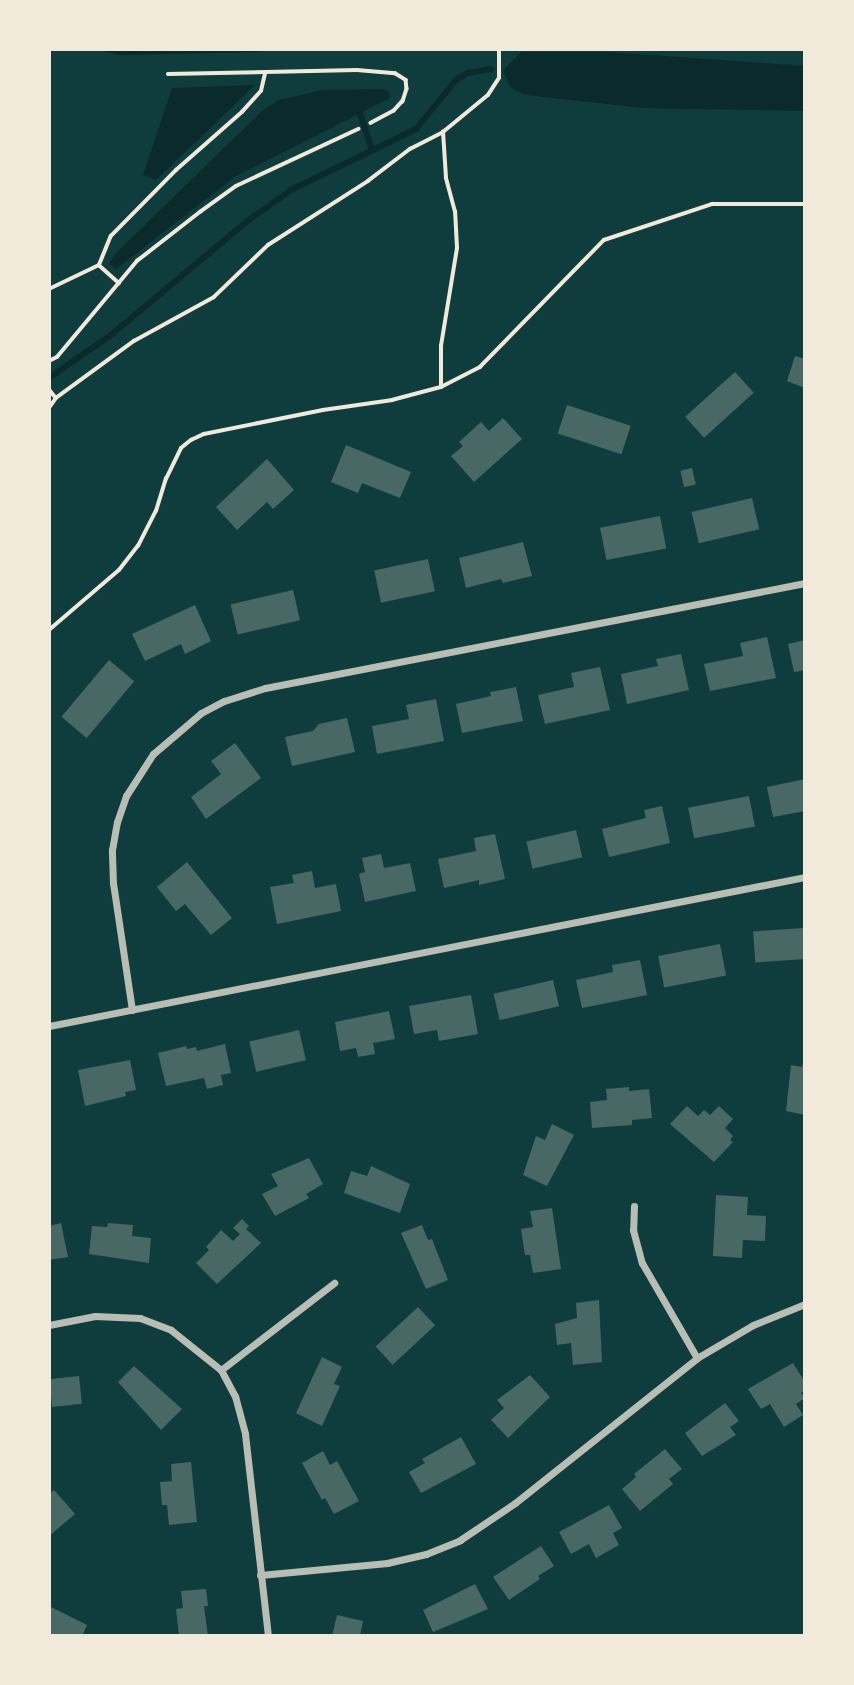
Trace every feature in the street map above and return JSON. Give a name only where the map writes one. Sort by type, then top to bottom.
[{"type":"street","points":[[132,1010],[113,883],[112,850],[117,822],[126,796],[153,754],[201,713],[224,701],[265,688],[805,583]]},
{"type":"street","points":[[49,1026],[805,877]]},
{"type":"street","points":[[634,1206],[633,1230],[642,1263],[697,1358]]},
{"type":"street","points":[[221,1370],[334,1283]]},
{"type":"street","points":[[260,1575],[387,1563],[426,1554],[460,1540],[515,1503],[697,1358],[753,1325],[805,1304]]},
{"type":"street","points":[[49,1325],[95,1316],[140,1318],[171,1330],[221,1370],[235,1396],[245,1434],[268,1636]]},
{"type":"path","points":[[49,408],[57,398],[134,341],[214,297],[268,245],[368,181],[410,149],[443,132],[488,95],[499,78],[499,49]]},
{"type":"path","points":[[168,74],[357,70],[395,73],[406,80],[407,89],[403,100],[394,111],[371,123]]},
{"type":"path","points":[[49,289],[99,265],[111,236],[176,170],[242,112],[261,91],[265,73]]},
{"type":"path","points":[[49,361],[57,357],[137,261],[236,186],[358,129]]},
{"type":"path","points":[[441,387],[441,346],[457,248],[455,212],[446,178],[443,132]]},
{"type":"path","points":[[49,630],[119,570],[138,546],[156,511],[166,479],[181,448],[191,440],[204,434],[323,410],[392,400],[441,387],[480,367],[604,240],[712,204],[805,204]]},
{"type":"path","points":[[99,265],[120,283]]},
{"type":"path","points":[[49,389],[57,398]]},
{"type":"water","points":[[521,52],[608,52],[805,66],[805,111],[644,108],[525,95],[511,88],[503,71]]},
{"type":"water","points":[[255,85],[156,180],[143,175],[172,88]]},
{"type":"water","points":[[383,89],[389,92],[390,98],[236,176],[116,269],[109,264],[115,254],[263,110],[279,100],[323,90]]},
{"type":"building","points":[[795,356],[805,359],[805,388],[787,381]]},
{"type":"building","points":[[735,372],[754,393],[704,438],[685,417]]},
{"type":"building","points":[[567,405],[631,426],[621,454],[558,434]]},
{"type":"building","points":[[503,418],[522,439],[474,482],[451,456],[463,446],[459,442],[481,422],[489,431]]},
{"type":"building","points":[[346,445],[411,472],[400,498],[362,483],[358,493],[331,482]]},
{"type":"building","points":[[267,459],[294,490],[273,509],[267,502],[237,530],[216,507]]},
{"type":"building","points":[[692,468],[696,485],[684,487],[680,471]]},
{"type":"building","points":[[752,498],[759,529],[699,543],[692,512]]},
{"type":"building","points":[[660,516],[666,548],[606,560],[600,528]]},
{"type":"building","points":[[523,542],[532,576],[503,583],[501,579],[466,588],[459,558]]},
{"type":"building","points":[[428,559],[435,591],[381,603],[374,570]]},
{"type":"building","points":[[293,590],[300,620],[238,635],[231,604]]},
{"type":"building","points":[[195,605],[211,641],[185,654],[181,644],[145,661],[132,634]]},
{"type":"building","points":[[767,637],[776,678],[710,691],[704,664],[743,656],[740,643]]},
{"type":"building","points":[[805,640],[805,670],[794,672],[788,644]]},
{"type":"building","points":[[681,654],[689,690],[627,704],[621,674],[658,666],[656,659]]},
{"type":"building","points":[[109,660],[134,681],[87,738],[61,717]]},
{"type":"building","points":[[600,667],[610,710],[545,724],[538,695],[574,687],[571,673]]},
{"type":"building","points":[[516,687],[523,721],[462,733],[456,704],[491,696],[490,692]]},
{"type":"building","points":[[436,699],[444,741],[377,754],[372,726],[409,719],[406,705]]},
{"type":"building","points":[[347,718],[355,752],[292,766],[285,737],[313,731],[319,724]]},
{"type":"building","points":[[235,743],[261,778],[206,819],[191,797],[221,774],[211,761]]},
{"type":"building","points":[[805,779],[805,811],[773,817],[767,787]]},
{"type":"building","points":[[749,796],[755,826],[694,838],[688,808]]},
{"type":"building","points":[[662,806],[670,843],[609,857],[602,829],[646,818],[644,810]]},
{"type":"building","points":[[576,830],[582,857],[533,869],[526,841]]},
{"type":"building","points":[[495,834],[505,879],[479,885],[479,880],[444,888],[438,859],[476,851],[474,838]]},
{"type":"building","points":[[381,854],[384,868],[410,863],[416,891],[365,902],[359,874],[365,872],[362,858]]},
{"type":"building","points":[[187,862],[232,918],[211,935],[185,904],[176,911],[157,887]]},
{"type":"building","points":[[312,871],[315,888],[336,884],[341,911],[277,924],[270,887],[294,883],[292,875]]},
{"type":"building","points":[[803,928],[805,959],[755,962],[753,931]]},
{"type":"building","points":[[720,944],[726,975],[664,987],[658,956]]},
{"type":"building","points":[[640,960],[647,995],[582,1008],[576,980],[613,972],[612,965]]},
{"type":"building","points":[[553,980],[559,1006],[500,1020],[494,994]]},
{"type":"building","points":[[471,995],[478,1034],[439,1041],[437,1030],[414,1034],[409,1006]]},
{"type":"building","points":[[389,1011],[395,1039],[373,1043],[375,1054],[358,1057],[356,1048],[340,1051],[335,1022]]},
{"type":"building","points":[[299,1030],[306,1060],[256,1072],[249,1041]]},
{"type":"building","points":[[225,1044],[231,1073],[221,1075],[223,1085],[207,1089],[204,1078],[166,1086],[158,1053],[186,1046],[187,1049],[196,1047],[197,1051]]},
{"type":"building","points":[[804,1058],[805,1115],[786,1111],[791,1065],[802,1067]]},
{"type":"building","points":[[130,1060],[136,1090],[125,1092],[126,1096],[85,1106],[78,1070]]},
{"type":"building","points":[[629,1087],[629,1091],[649,1089],[652,1118],[632,1120],[632,1125],[592,1128],[590,1102],[607,1100],[606,1089]]},
{"type":"building","points":[[687,1106],[698,1116],[704,1110],[710,1115],[719,1106],[733,1119],[725,1128],[733,1136],[730,1140],[733,1142],[714,1162],[670,1124]]},
{"type":"building","points":[[552,1124],[574,1135],[547,1186],[523,1175],[536,1136],[545,1140]]},
{"type":"building","points":[[309,1158],[323,1184],[306,1194],[309,1198],[275,1216],[262,1194],[278,1186],[271,1174]]},
{"type":"building","points":[[371,1166],[410,1184],[400,1213],[344,1193],[351,1171],[367,1176]]},
{"type":"building","points":[[716,1195],[748,1197],[747,1215],[766,1216],[765,1241],[743,1240],[742,1258],[713,1256]]},
{"type":"building","points":[[552,1208],[561,1269],[533,1273],[530,1255],[525,1255],[521,1229],[533,1227],[530,1211]]},
{"type":"building","points":[[242,1219],[249,1226],[246,1229],[261,1243],[217,1284],[196,1263],[209,1250],[206,1247],[221,1230],[233,1241],[240,1234],[233,1228]]},
{"type":"building","points":[[61,1223],[68,1257],[49,1260],[49,1226]]},
{"type":"building","points":[[108,1223],[133,1225],[132,1236],[151,1238],[149,1263],[89,1254],[92,1226],[107,1227]]},
{"type":"building","points":[[422,1225],[428,1240],[432,1239],[448,1280],[426,1289],[401,1233]]},
{"type":"building","points":[[599,1300],[602,1362],[573,1365],[571,1343],[557,1345],[555,1324],[577,1318],[576,1303]]},
{"type":"building","points":[[418,1307],[435,1325],[393,1365],[376,1347]]},
{"type":"building","points":[[322,1357],[342,1367],[334,1384],[340,1386],[322,1426],[296,1413]]},
{"type":"building","points":[[793,1363],[805,1382],[805,1390],[801,1393],[805,1398],[796,1404],[803,1415],[784,1427],[770,1404],[761,1409],[748,1389]]},
{"type":"building","points":[[134,1366],[182,1409],[161,1430],[118,1382]]},
{"type":"building","points":[[530,1375],[550,1397],[508,1438],[491,1420],[504,1408],[497,1400]]},
{"type":"building","points":[[79,1376],[82,1404],[52,1407],[49,1379]]},
{"type":"building","points":[[725,1403],[739,1421],[730,1427],[736,1435],[702,1456],[685,1433]]},
{"type":"building","points":[[461,1437],[476,1464],[421,1493],[409,1472],[425,1463],[422,1459]]},
{"type":"building","points":[[665,1449],[682,1469],[669,1479],[673,1484],[640,1511],[622,1489],[636,1477],[634,1474]]},
{"type":"building","points":[[323,1451],[330,1465],[337,1461],[359,1501],[334,1514],[325,1498],[322,1500],[302,1463]]},
{"type":"building","points":[[191,1462],[197,1522],[169,1525],[167,1505],[162,1505],[160,1482],[172,1481],[171,1464]]},
{"type":"building","points":[[54,1490],[75,1514],[49,1536],[49,1494]]},
{"type":"building","points":[[609,1505],[622,1528],[613,1533],[619,1545],[596,1558],[589,1544],[571,1554],[559,1532]]},
{"type":"building","points":[[541,1546],[554,1566],[509,1600],[493,1577]]},
{"type":"building","points":[[475,1584],[488,1609],[433,1632],[423,1610]]},
{"type":"building","points":[[206,1589],[208,1606],[204,1606],[208,1636],[179,1636],[176,1609],[183,1608],[181,1591]]},
{"type":"building","points":[[49,1606],[87,1625],[82,1636],[49,1636]]},
{"type":"building","points":[[337,1615],[363,1621],[360,1636],[332,1636]]},
{"type":"waterway","points":[[107,49],[121,52],[261,49]]},
{"type":"waterway","points":[[49,378],[111,335],[246,222],[291,190],[416,129],[456,80],[468,73],[491,69]]},
{"type":"waterway","points":[[360,113],[372,150]]}]
